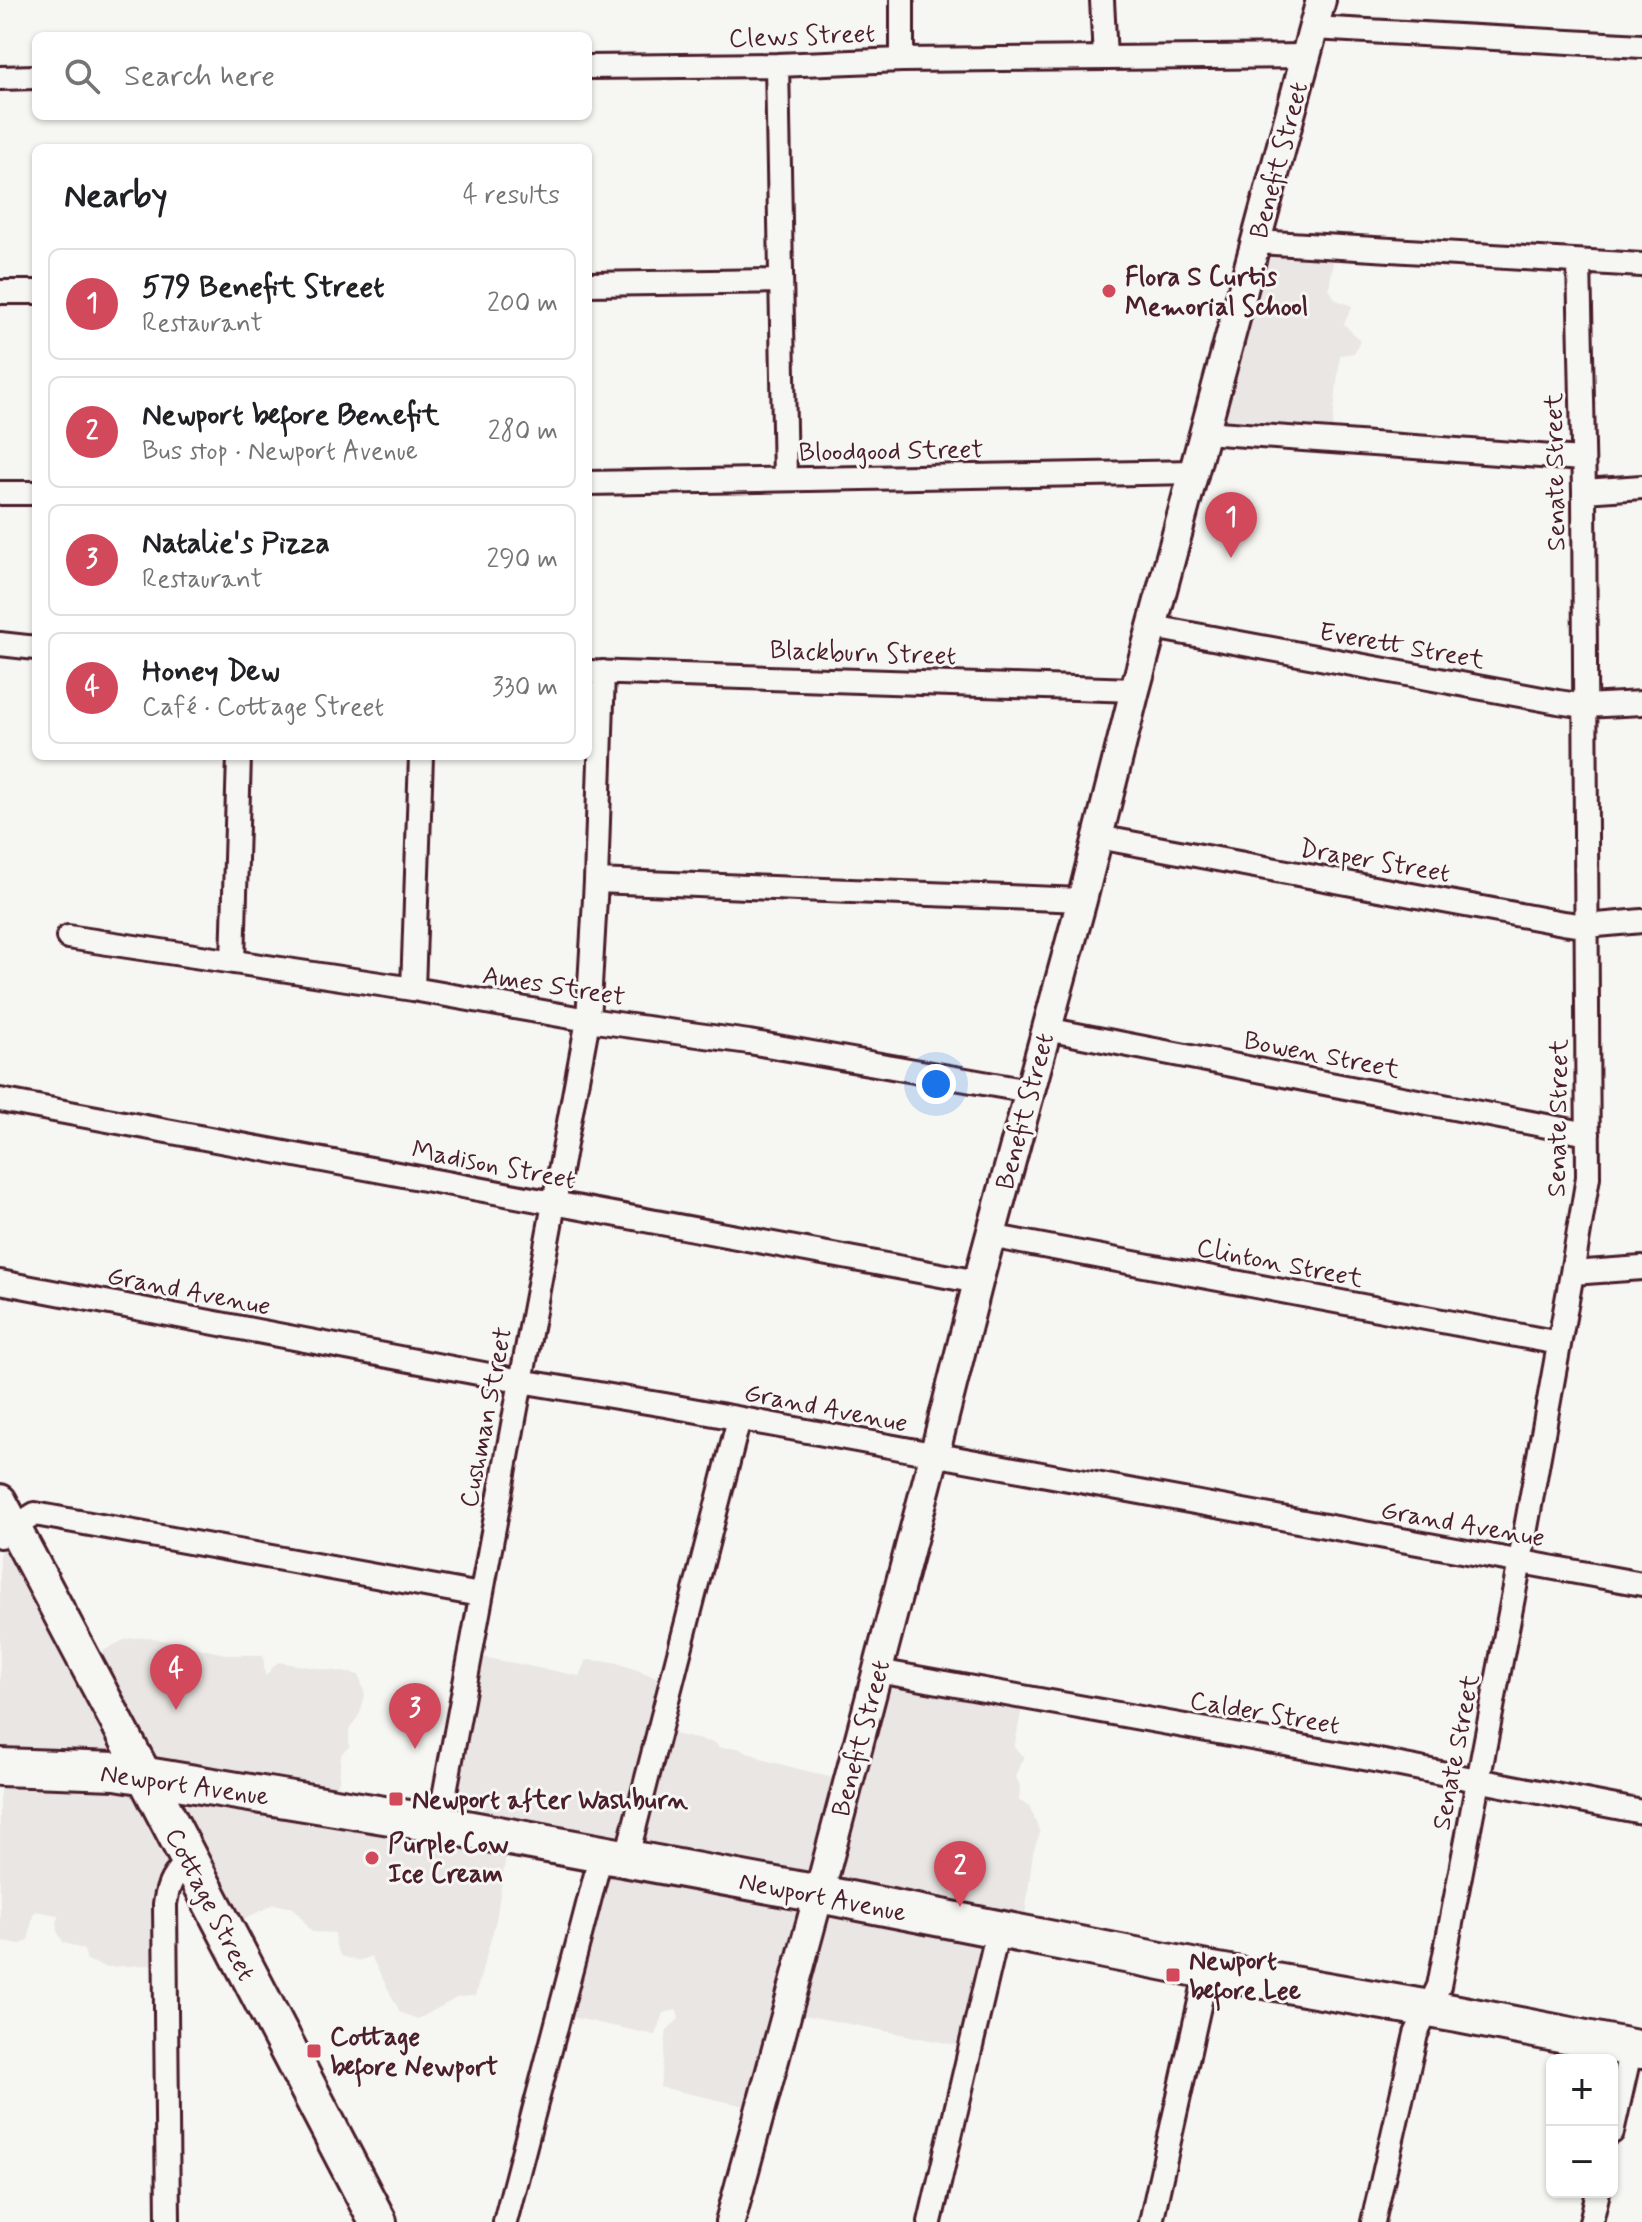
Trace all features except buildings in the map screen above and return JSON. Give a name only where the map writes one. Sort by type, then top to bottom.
[{"type":"main road","name":"Cottage Street","points":[[5,1522],[145,1775],[378,2222]]},
{"type":"main road","name":"Newport Avenue","points":[[0,1767],[116,1771],[439,1824],[1637,2049]]},
{"type":"street","points":[[902,0],[902,60]]},
{"type":"street","points":[[1102,0],[1105,58]]},
{"type":"street","name":"Benefit Street","points":[[730,2222],[1321,0]]},
{"type":"street","points":[[1313,28],[1642,46]]},
{"type":"street","name":"Clews Street","points":[[592,67],[1306,56]]},
{"type":"street","points":[[777,65],[785,479]]},
{"type":"street","points":[[0,78],[32,77]]},
{"type":"street","points":[[1256,242],[1642,265]]},
{"type":"street","name":"Senate Street","points":[[1373,2222],[1416,2034],[1439,1986],[1520,1561],[1588,1177],[1584,491],[1579,262]]},
{"type":"street","points":[[592,284],[781,281]]},
{"type":"street","points":[[0,292],[32,292]]},
{"type":"street","points":[[1204,432],[1582,459]]},
{"type":"street","name":"Bloodgood Street","points":[[592,483],[1195,472]]},
{"type":"street","points":[[1584,491],[1642,487]]},
{"type":"street","points":[[0,493],[32,493]]},
{"type":"street","name":"Everett Street","points":[[1153,627],[1585,706],[1642,703]]},
{"type":"street","points":[[0,644],[32,648]]},
{"type":"street","name":"Blackburn Street","points":[[595,672],[1135,690]]},
{"type":"street","name":"Cushman Street","points":[[439,1824],[588,1020],[596,881],[595,672]]},
{"type":"street","points":[[233,962],[239,760]]},
{"type":"street","points":[[413,989],[421,760]]},
{"type":"street","name":"Draper Street","points":[[1098,837],[1586,926],[1642,921]]},
{"type":"street","points":[[596,881],[1082,900]]},
{"type":"street","name":"Ames Street","points":[[68,937],[413,989],[588,1020],[749,1042],[1029,1091]]},
{"type":"street","name":"Bowen Street","points":[[1046,1029],[1588,1134]]},
{"type":"street","name":"Madison Street","points":[[0,1100],[978,1282]]},
{"type":"street","name":"Clinton Street","points":[[990,1236],[1559,1343]]},
{"type":"street","points":[[1572,1273],[1642,1268]]},
{"type":"street","name":"Grand Avenue","points":[[0,1282],[520,1381],[1642,1584]]},
{"type":"street","points":[[505,2222],[614,1858],[739,1419]]},
{"type":"street","points":[[5,1522],[35,1514],[480,1595]]},
{"type":"street","name":"Calder Street","points":[[878,1671],[1642,1812]]},
{"type":"street","points":[[168,2222],[165,1904],[167,1888],[174,1873],[189,1862]]},
{"type":"street","points":[[930,2222],[998,1930]]},
{"type":"street","points":[[1151,2222],[1207,1970]]},
{"type":"street","points":[[1614,2126],[1637,2049]]},
{"type":"street","points":[[1591,2222],[1597,2198]]},
{"type":"shaded area","points":[[1257,245],[1335,246],[1329,289],[1336,300],[1352,306],[1344,324],[1360,341],[1354,353],[1340,355],[1331,439],[1211,432]]},
{"type":"shaded area","points":[[0,1536],[91,1657],[126,1639],[148,1637],[229,1655],[263,1655],[265,1676],[278,1662],[359,1675],[365,1695],[360,1713],[349,1730],[349,1747],[341,1754],[339,1781],[330,1804],[438,1823],[477,1656],[579,1676],[586,1660],[614,1662],[673,1683],[664,1732],[715,1743],[720,1748],[738,1748],[768,1761],[852,1783],[882,1671],[1024,1698],[1014,1748],[1024,1756],[1016,1777],[1020,1786],[1019,1801],[1029,1805],[1040,1833],[1033,1852],[1023,1930],[1005,1931],[972,2048],[799,2014],[764,2110],[660,2087],[667,2030],[679,2019],[677,2010],[663,2013],[655,2035],[562,2015],[605,1859],[508,1841],[496,1920],[475,1996],[458,1997],[418,2019],[400,2012],[371,1956],[359,1961],[341,1956],[335,1933],[312,1932],[294,1908],[274,1904],[233,1925],[175,1875],[168,1964],[105,1967],[87,1960],[84,1950],[63,1942],[57,1931],[58,1915],[36,1911],[28,1941],[21,1944],[0,1942]]},
{"type":"place","name":"Flora S Curtis Memorial School","points":[[1109,291]]},
{"type":"place","name":"579 Benefit Street","points":[[1231,558]]},
{"type":"place","name":"Honey Dew","points":[[176,1710]]},
{"type":"place","name":"Natalie's Pizza","points":[[415,1749]]},
{"type":"place","name":"Newport after Washburn","points":[[396,1799]]},
{"type":"place","name":"Purple Cow Ice Cream","points":[[372,1858]]},
{"type":"place","name":"Newport before Benefit","points":[[960,1907]]},
{"type":"place","name":"Newport before Lee","points":[[1173,1975]]},
{"type":"place","name":"Cottage before Newport","points":[[314,2051]]}]
